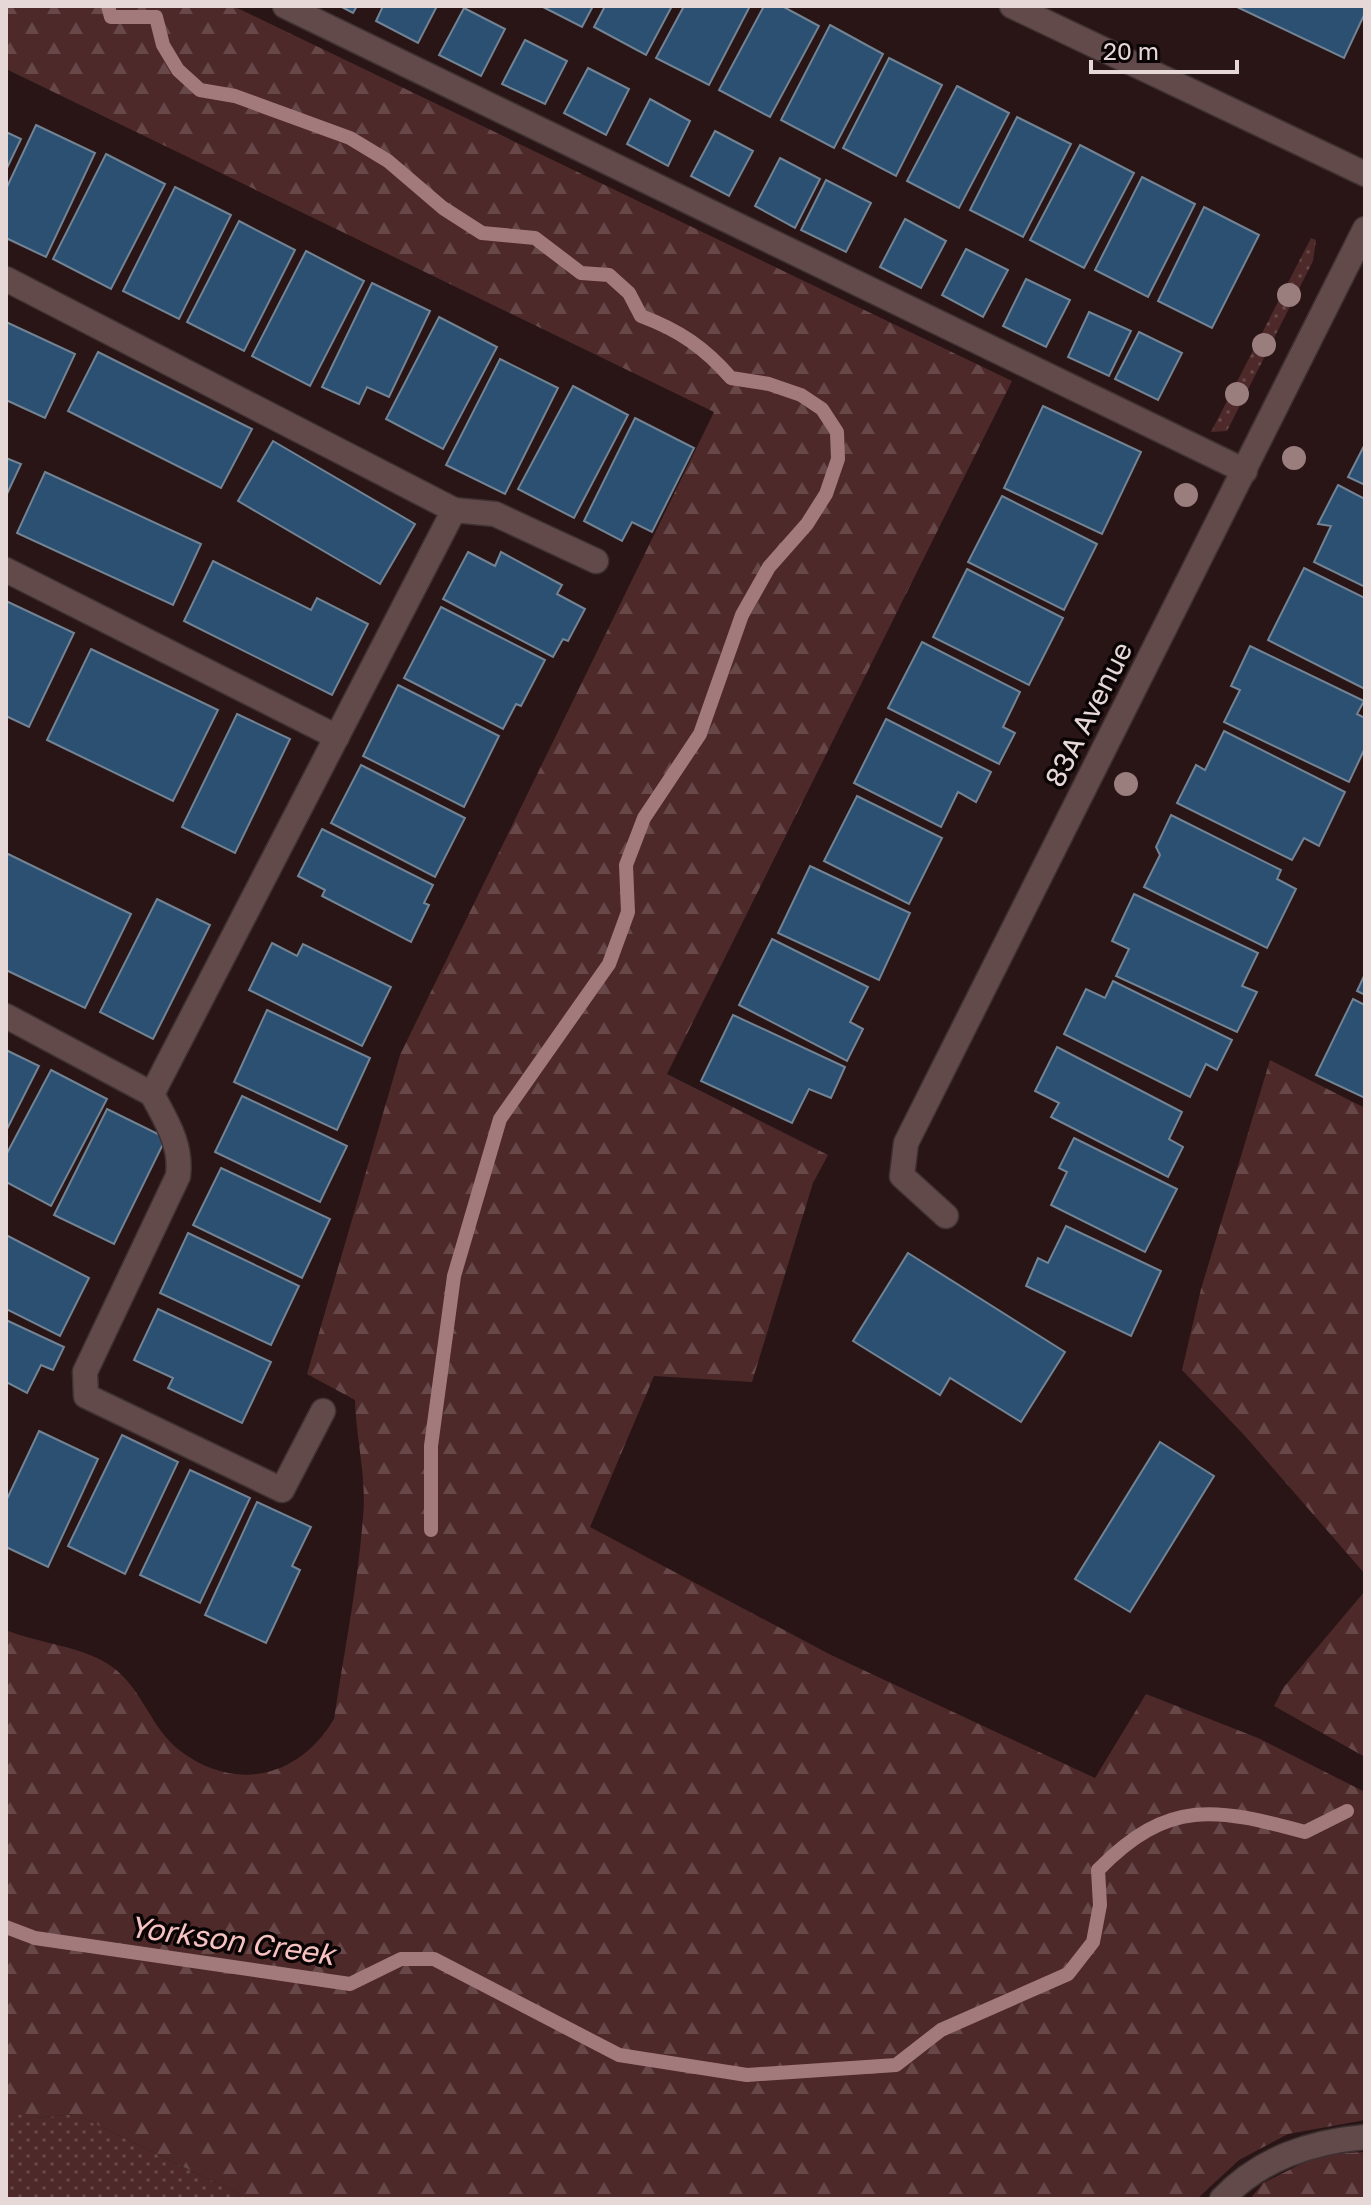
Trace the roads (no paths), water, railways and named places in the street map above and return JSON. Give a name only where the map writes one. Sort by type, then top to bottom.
[{"type":"street","points":[[285,6],[1245,471]]},
{"type":"street","points":[[1012,6],[1365,174]]},
{"type":"street","name":"83A Avenue","points":[[946,1216],[902,1176],[906,1143],[1365,229]]},
{"type":"street","points":[[6,279],[454,510],[495,514],[596,561]]},
{"type":"street","points":[[152,1094],[454,510]]},
{"type":"street","points":[[6,570],[337,737]]},
{"type":"street","points":[[6,1016],[152,1094],[176,1139],[180,1158],[178,1176],[85,1372],[82,1382],[86,1396],[282,1490],[323,1411]]},
{"type":"street","points":[[1222,2199],[1280,2155],[1336,2140],[1365,2137]]},
{"type":"waterway","points":[[108,6],[111,17],[156,17],[163,45],[178,70],[200,90],[235,96],[350,138],[388,161],[443,208],[482,233],[535,238],[581,273],[609,275],[629,293],[641,316],[690,341],[731,378],[769,384],[801,395],[822,409],[837,432],[838,459],[826,494],[807,524],[769,567],[742,615],[700,734],[644,818],[626,865],[628,912],[609,964],[500,1119],[454,1276],[431,1446],[431,1530]]},
{"type":"waterway","name":"Yorkson Creek","points":[[6,1927],[35,1938],[350,1984],[401,1959],[434,1959],[619,2055],[747,2075],[896,2065],[941,2030],[1068,1974],[1093,1942],[1100,1905],[1098,1870],[1147,1830],[1171,1820],[1219,1814],[1305,1832],[1347,1811]]}]
